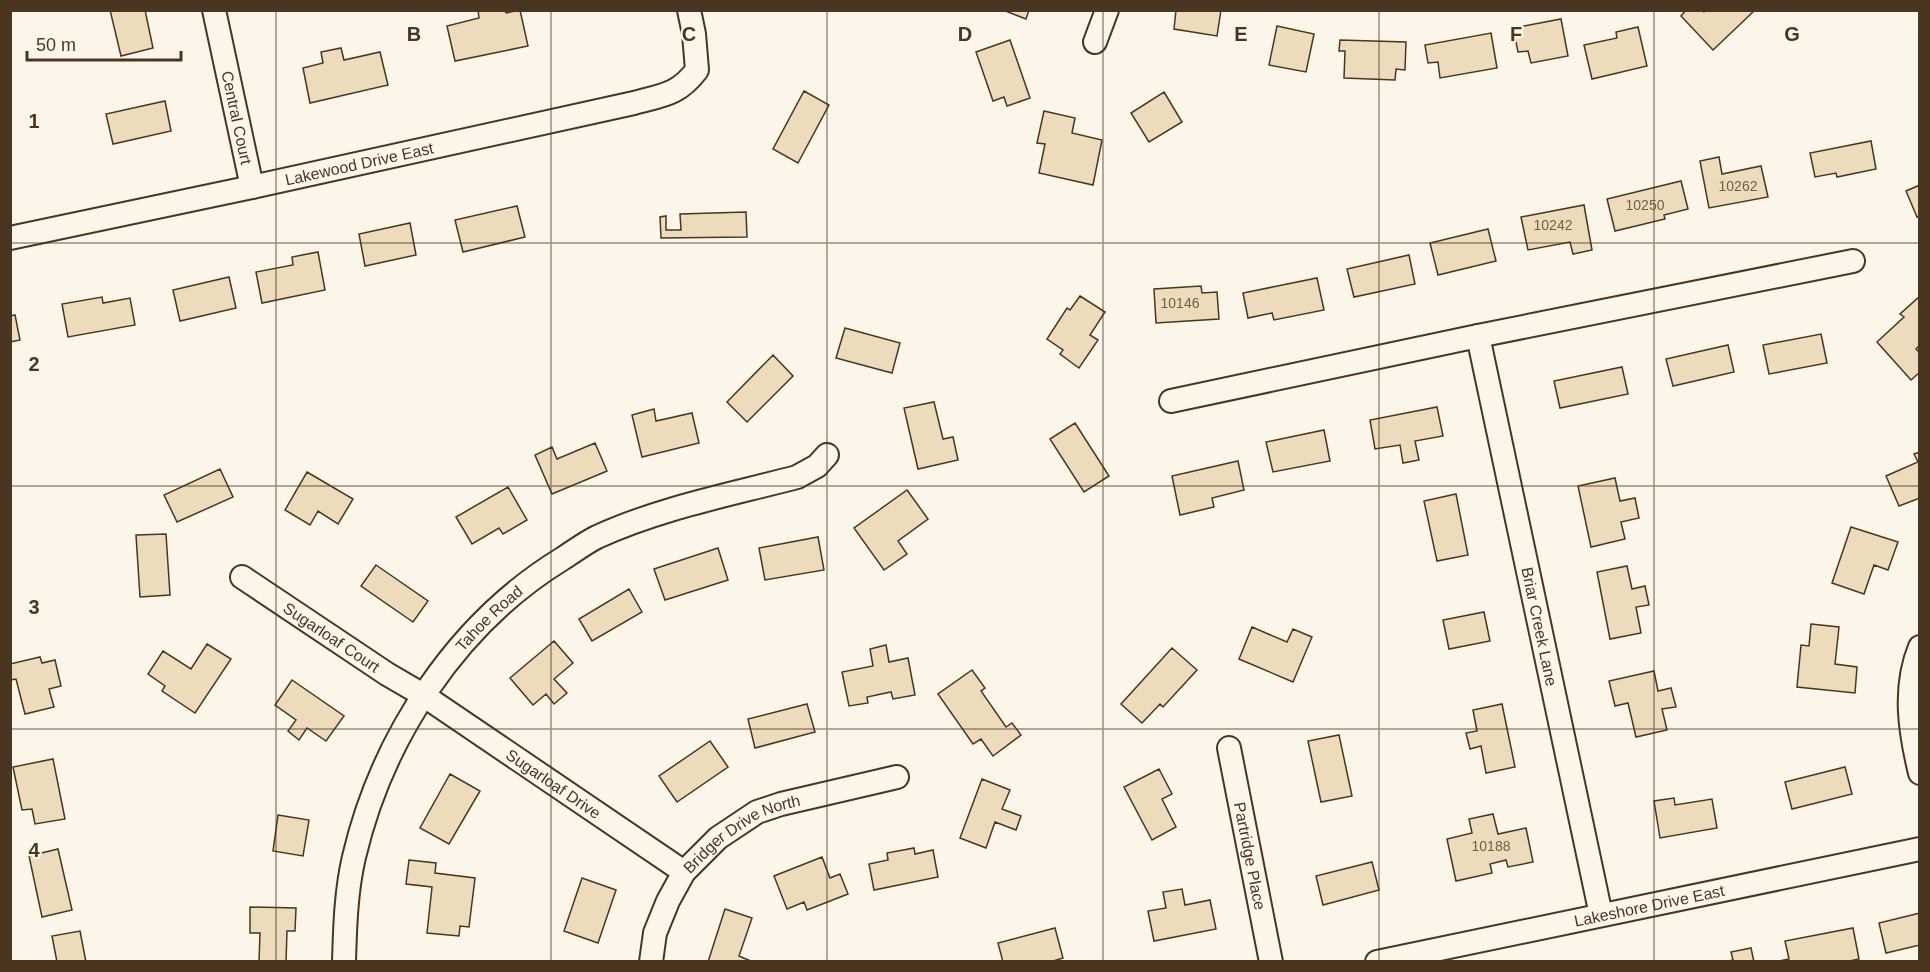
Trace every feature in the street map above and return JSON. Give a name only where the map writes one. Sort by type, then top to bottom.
[{"type":"street","name":"Central Court","points":[[214,10],[252,187]]},
{"type":"street","name":"Lakewood Drive East","points":[[10,238],[634,103],[673,92],[687,84],[697,69],[689,10]]},
{"type":"street","points":[[1095,42],[1107,10]]},
{"type":"street","points":[[1171,401],[1478,336],[1853,261]]},
{"type":"street","name":"Briar Creek Lane","points":[[1478,336],[1601,915]]},
{"type":"street","name":"Tahoe Road","points":[[344,962],[345,915],[354,859],[369,805],[395,744],[423,695],[473,630],[502,602],[545,569],[595,538],[652,514],[797,477],[817,466],[827,455]]},
{"type":"street","name":"Sugarloaf Court","points":[[242,577],[387,674],[423,695]]},
{"type":"street","points":[[1920,647],[1909,693],[1911,735],[1920,774]]},
{"type":"street","name":"Sugarloaf Drive","points":[[423,695],[684,872]]},
{"type":"street","name":"Partridge Place","points":[[1229,748],[1272,962]]},
{"type":"street","name":"Bridger Drive North","points":[[651,962],[655,933],[668,901],[684,872],[718,838],[758,812],[781,804],[897,777]]},
{"type":"street","name":"Lakeshore Drive East","points":[[1377,962],[1920,849]]},
{"type":"building","points":[[110,10],[145,10],[153,48],[121,56]]},
{"type":"building","points":[[478,10],[505,10],[506,13],[520,10],[528,46],[455,61],[447,26],[479,18]]},
{"type":"building","points":[[1003,10],[1029,10],[1026,19]]},
{"type":"building","points":[[1176,10],[1221,10],[1217,36],[1174,29]]},
{"type":"building","points":[[1686,10],[1754,11],[1713,50],[1681,16]]},
{"type":"building","points":[[1561,19],[1568,56],[1531,63],[1528,51],[1518,52],[1513,28]]},
{"type":"building","points":[[1277,26],[1314,34],[1306,72],[1269,65]]},
{"type":"building","points":[[1638,27],[1647,66],[1592,79],[1584,45],[1617,38],[1616,32]]},
{"type":"building","points":[[1491,33],[1497,68],[1440,78],[1438,62],[1428,63],[1425,45]]},
{"type":"building","points":[[1010,40],[1030,98],[1007,106],[1004,97],[993,101],[976,52]]},
{"type":"building","points":[[1340,40],[1406,42],[1405,70],[1396,69],[1395,80],[1344,78],[1345,51],[1339,51]]},
{"type":"building","points":[[341,48],[344,60],[380,52],[388,85],[310,103],[303,68],[323,63],[321,52]]},
{"type":"building","points":[[804,91],[829,105],[798,163],[773,149]]},
{"type":"building","points":[[1164,92],[1182,122],[1149,142],[1131,113]]},
{"type":"building","points":[[165,101],[171,131],[113,144],[106,114]]},
{"type":"building","points":[[1044,111],[1075,118],[1072,133],[1102,140],[1093,185],[1039,173],[1045,144],[1037,143]]},
{"type":"building","points":[[1871,141],[1876,169],[1837,177],[1836,173],[1815,177],[1810,153]]},
{"type":"building","points":[[1719,157],[1722,174],[1761,166],[1768,197],[1709,208],[1700,161]]},
{"type":"building","points":[[1681,181],[1688,209],[1664,215],[1665,219],[1615,231],[1607,199]]},
{"type":"building","points":[[1920,185],[1920,216],[1917,217],[1906,191]]},
{"type":"building","points":[[1584,205],[1592,250],[1573,254],[1570,242],[1528,250],[1521,217]]},
{"type":"building","points":[[517,206],[525,237],[463,252],[455,220]]},
{"type":"building","points":[[746,212],[747,237],[661,238],[660,217],[666,216],[666,230],[681,230],[680,214]]},
{"type":"building","points":[[410,223],[416,255],[365,266],[359,234]]},
{"type":"building","points":[[1488,229],[1496,261],[1438,275],[1430,243]]},
{"type":"building","points":[[318,252],[325,290],[262,303],[256,272],[293,265],[292,257]]},
{"type":"building","points":[[1409,255],[1415,284],[1354,297],[1347,269]]},
{"type":"building","points":[[229,277],[236,308],[180,321],[173,290]]},
{"type":"building","points":[[1317,278],[1324,310],[1274,320],[1272,313],[1248,318],[1243,293]]},
{"type":"building","points":[[1201,286],[1202,293],[1217,292],[1219,319],[1156,323],[1154,289]]},
{"type":"building","points":[[1080,296],[1105,312],[1090,335],[1098,340],[1079,368],[1060,354],[1063,350],[1047,339],[1067,308],[1070,310]]},
{"type":"building","points":[[102,297],[103,303],[130,298],[135,325],[68,337],[62,304]]},
{"type":"building","points":[[1919,297],[1920,345],[1916,349],[1920,353],[1920,372],[1911,380],[1877,342],[1904,317],[1900,314]]},
{"type":"building","points":[[15,315],[20,340],[10,342],[10,316]]},
{"type":"building","points":[[845,328],[900,343],[892,373],[836,358]]},
{"type":"building","points":[[1821,334],[1827,363],[1769,374],[1763,345]]},
{"type":"building","points":[[1728,345],[1734,372],[1673,386],[1666,359]]},
{"type":"building","points":[[773,355],[793,376],[747,422],[727,402]]},
{"type":"building","points":[[1622,367],[1628,394],[1560,408],[1554,381]]},
{"type":"building","points":[[934,402],[943,439],[953,437],[958,460],[918,469],[904,408]]},
{"type":"building","points":[[1437,407],[1443,436],[1415,441],[1419,460],[1403,463],[1400,445],[1375,449],[1370,420]]},
{"type":"building","points":[[654,409],[656,421],[692,413],[699,443],[642,457],[632,415]]},
{"type":"building","points":[[1075,423],[1109,476],[1084,492],[1050,439]]},
{"type":"building","points":[[1324,430],[1330,461],[1273,472],[1266,442]]},
{"type":"building","points":[[595,443],[607,471],[552,494],[535,455],[552,447],[557,459]]},
{"type":"building","points":[[1920,452],[1920,498],[1899,506],[1886,476],[1918,462],[1914,454]]},
{"type":"building","points":[[1238,461],[1244,490],[1212,498],[1214,507],[1180,515],[1172,476]]},
{"type":"building","points":[[220,469],[233,497],[177,522],[164,495]]},
{"type":"building","points":[[307,472],[353,499],[338,524],[318,511],[310,525],[285,510]]},
{"type":"building","points":[[1615,478],[1620,501],[1635,498],[1639,518],[1621,522],[1625,539],[1591,547],[1578,486]]},
{"type":"building","points":[[508,487],[527,520],[503,534],[499,528],[472,544],[456,517]]},
{"type":"building","points":[[907,490],[928,519],[898,541],[907,554],[884,570],[854,528]]},
{"type":"building","points":[[1456,494],[1468,555],[1437,561],[1424,501]]},
{"type":"building","points":[[1851,527],[1898,542],[1888,570],[1874,565],[1864,594],[1832,583]]},
{"type":"building","points":[[166,534],[170,595],[140,597],[136,535]]},
{"type":"building","points":[[818,537],[824,570],[765,580],[759,548]]},
{"type":"building","points":[[718,548],[728,580],[665,600],[654,569]]},
{"type":"building","points":[[376,565],[428,601],[413,622],[361,586]]},
{"type":"building","points":[[1627,566],[1632,589],[1645,586],[1649,605],[1636,607],[1641,633],[1610,639],[1597,572]]},
{"type":"building","points":[[629,589],[642,612],[592,641],[579,619]]},
{"type":"building","points":[[1484,612],[1490,641],[1449,649],[1443,620]]},
{"type":"building","points":[[1811,624],[1839,627],[1835,664],[1857,667],[1855,693],[1797,687],[1801,645],[1809,646]]},
{"type":"building","points":[[1252,627],[1287,642],[1293,629],[1312,637],[1293,682],[1239,659]]},
{"type":"building","points":[[554,641],[573,663],[554,679],[567,693],[554,704],[546,694],[533,705],[510,678]]},
{"type":"building","points":[[207,644],[231,659],[195,713],[162,691],[165,686],[148,674],[163,651],[191,669]]},
{"type":"building","points":[[886,645],[889,662],[908,658],[915,695],[893,699],[891,692],[867,697],[868,703],[849,706],[842,672],[873,666],[870,649]]},
{"type":"building","points":[[1172,648],[1197,670],[1163,707],[1160,704],[1142,723],[1121,704]]},
{"type":"building","points":[[40,657],[42,663],[55,660],[61,686],[49,689],[54,707],[25,714],[16,679],[10,680],[10,664]]},
{"type":"building","points":[[972,670],[985,688],[981,691],[1006,727],[1012,723],[1021,735],[993,756],[981,739],[973,744],[938,694]]},
{"type":"building","points":[[1654,671],[1658,691],[1671,688],[1676,707],[1662,709],[1667,730],[1636,737],[1628,703],[1615,706],[1609,681]]},
{"type":"building","points":[[292,680],[344,716],[326,741],[307,728],[299,740],[288,731],[296,720],[275,705]]},
{"type":"building","points":[[807,704],[815,732],[755,748],[748,719]]},
{"type":"building","points":[[1502,704],[1515,767],[1486,773],[1481,746],[1470,749],[1466,733],[1477,731],[1473,710]]},
{"type":"building","points":[[1339,735],[1352,796],[1321,802],[1308,741]]},
{"type":"building","points":[[710,741],[728,767],[677,802],[659,776]]},
{"type":"building","points":[[53,759],[65,819],[35,824],[32,809],[22,810],[13,767]]},
{"type":"building","points":[[1845,767],[1852,794],[1792,809],[1785,782]]},
{"type":"building","points":[[1159,769],[1172,794],[1162,799],[1176,827],[1152,840],[1124,787]]},
{"type":"building","points":[[450,774],[480,791],[449,844],[420,828]]},
{"type":"building","points":[[982,779],[1010,790],[1002,809],[1021,816],[1016,830],[995,822],[986,848],[960,838]]},
{"type":"building","points":[[1674,798],[1675,805],[1712,799],[1717,828],[1660,838],[1654,801]]},
{"type":"building","points":[[1493,814],[1498,834],[1526,828],[1533,862],[1508,867],[1506,860],[1490,864],[1492,873],[1456,881],[1447,839],[1472,833],[1469,819]]},
{"type":"building","points":[[278,815],[309,820],[303,856],[273,851]]},
{"type":"building","points":[[914,848],[915,854],[933,850],[938,877],[874,890],[869,864],[888,860],[887,853]]},
{"type":"building","points":[[58,849],[72,910],[42,917],[29,856]]},
{"type":"building","points":[[822,857],[830,878],[840,874],[848,894],[807,910],[804,902],[787,909],[774,876]]},
{"type":"building","points":[[409,860],[436,863],[435,873],[475,878],[469,927],[460,926],[459,936],[427,933],[432,887],[406,884]]},
{"type":"building","points":[[1372,862],[1379,890],[1323,905],[1316,876]]},
{"type":"building","points":[[582,878],[616,890],[598,943],[564,931]]},
{"type":"building","points":[[1182,889],[1185,905],[1210,900],[1216,929],[1154,941],[1148,911],[1166,908],[1163,892]]},
{"type":"building","points":[[250,907],[296,908],[295,931],[287,931],[286,962],[259,962],[260,933],[250,933]]},
{"type":"building","points":[[725,909],[752,918],[739,956],[753,962],[708,962]]},
{"type":"building","points":[[1920,913],[1920,945],[1886,953],[1879,923]]},
{"type":"building","points":[[1055,928],[1063,958],[1050,962],[1003,962],[998,943]]},
{"type":"building","points":[[1853,928],[1859,959],[1845,962],[1775,962],[1789,959],[1785,941]]},
{"type":"building","points":[[80,931],[86,962],[57,962],[52,936]]},
{"type":"building","points":[[1751,948],[1754,962],[1723,962],[1733,960],[1731,952]]}]
